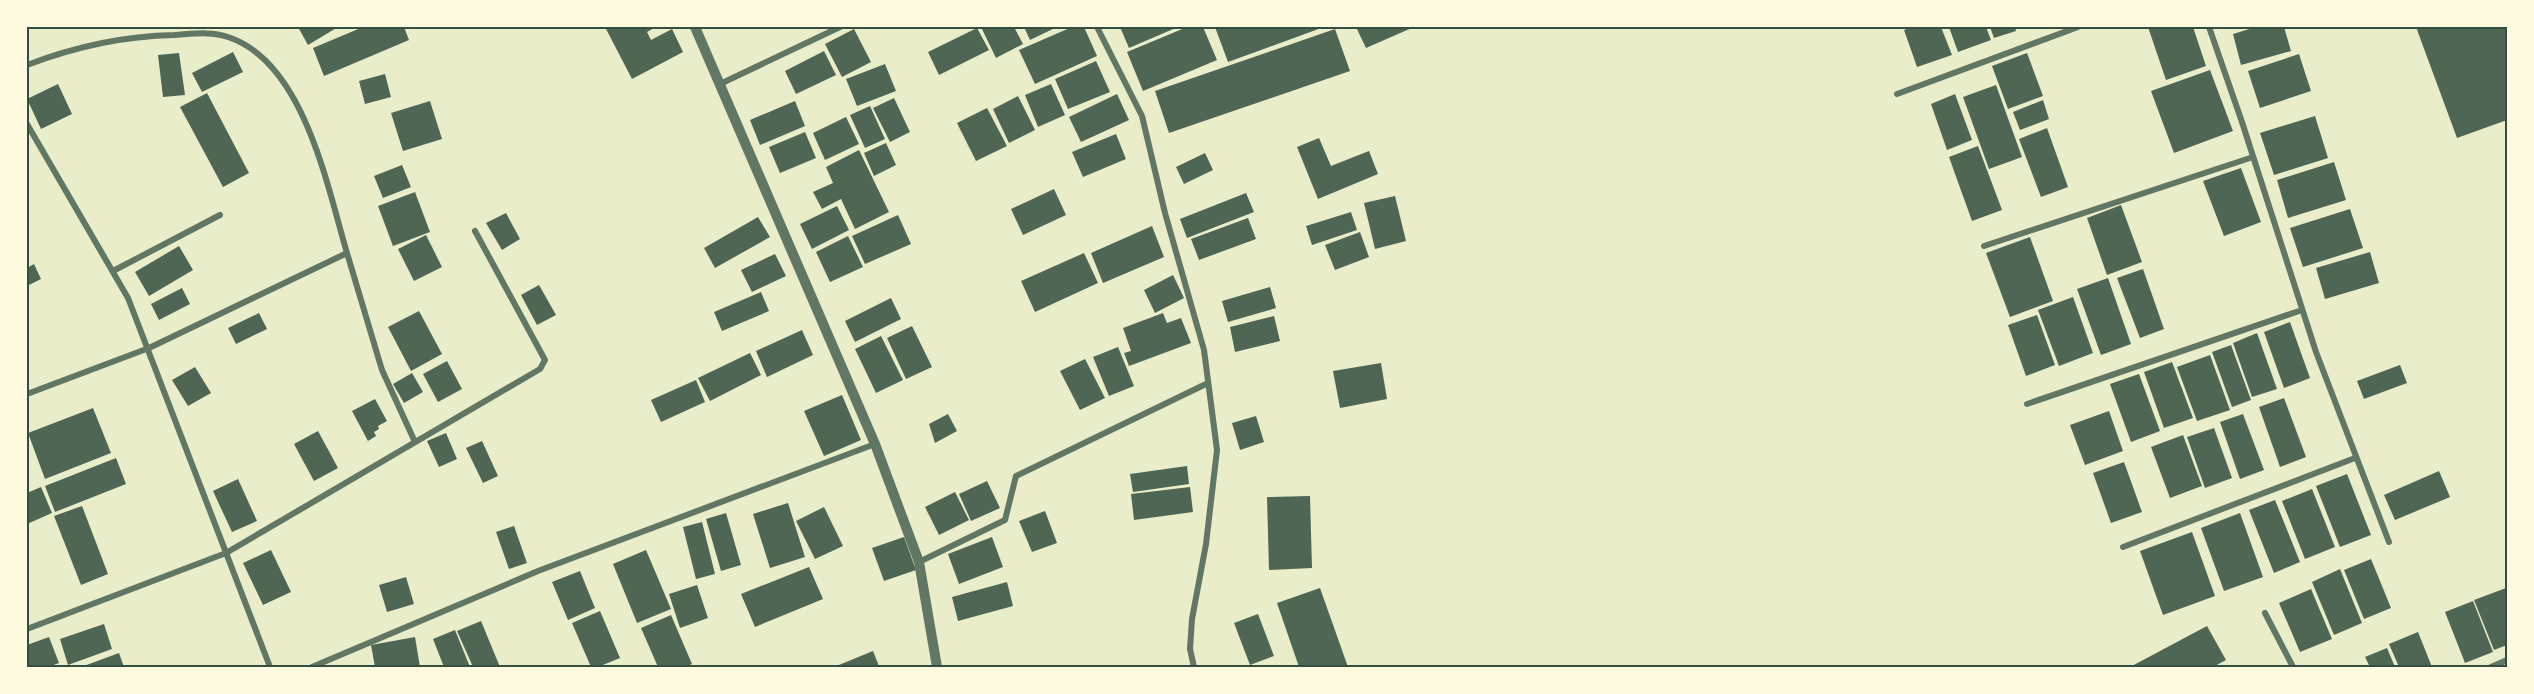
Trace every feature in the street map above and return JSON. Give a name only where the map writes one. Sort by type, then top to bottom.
[{"type":"street","points":[[695,27],[875,444],[919,561],[937,667]]},
{"type":"street","points":[[720,84],[840,27]]},
{"type":"street","points":[[1097,27],[1142,116],[1165,213],[1204,350],[1217,450],[1206,544],[1192,619],[1190,649],[1194,667]]},
{"type":"street","points":[[1897,94],[2078,27]]},
{"type":"street","points":[[2209,27],[2302,310],[2355,458],[2389,542]]},
{"type":"street","points":[[27,65],[88,45],[155,35],[216,34],[242,43],[262,57],[278,73],[299,110],[315,149],[382,370],[415,442]]},
{"type":"street","points":[[27,124],[114,271],[149,348],[270,667]]},
{"type":"street","points":[[1984,246],[2253,157]]},
{"type":"street","points":[[114,271],[220,215]]},
{"type":"street","points":[[27,629],[226,553],[544,366],[545,360],[475,231]]},
{"type":"street","points":[[27,394],[149,348],[347,253]]},
{"type":"street","points":[[2027,404],[2302,310]]},
{"type":"street","points":[[919,561],[1005,520],[1016,476],[1208,383]]},
{"type":"street","points":[[312,667],[538,571],[875,444]]},
{"type":"street","points":[[2123,547],[2355,458]]},
{"type":"street","points":[[2265,613],[2293,667]]},
{"type":"street","points":[[2491,667],[2507,660]]},
{"type":"building","points":[[298,27],[338,27],[308,45]]},
{"type":"building","points":[[363,27],[404,27],[409,40],[324,76],[313,48]]},
{"type":"building","points":[[605,27],[656,27],[647,32],[651,40],[672,29],[683,52],[632,79]]},
{"type":"building","points":[[981,27],[1014,27],[1023,44],[996,58]]},
{"type":"building","points":[[1024,27],[1057,27],[1030,40]]},
{"type":"building","points":[[1072,27],[1084,27],[1097,56],[1035,84],[1019,50]]},
{"type":"building","points":[[1120,27],[1178,27],[1129,48]]},
{"type":"building","points":[[1187,27],[1203,27],[1217,60],[1143,91],[1127,52]]},
{"type":"building","points":[[1215,27],[1324,27],[1228,62]]},
{"type":"building","points":[[1356,27],[1414,27],[1366,48]]},
{"type":"building","points":[[1912,27],[1941,27],[1952,55],[1917,67],[1904,30]]},
{"type":"building","points":[[1949,27],[1986,27],[1991,40],[1958,52]]},
{"type":"building","points":[[1990,27],[2015,27],[2016,31],[1994,38]]},
{"type":"building","points":[[2148,27],[2193,27],[2206,66],[2166,80]]},
{"type":"building","points":[[2256,27],[2284,27],[2291,51],[2241,65],[2233,34]]},
{"type":"building","points":[[2416,27],[2507,27],[2507,120],[2457,138]]},
{"type":"building","points":[[977,28],[989,50],[939,75],[928,52]]},
{"type":"building","points":[[854,29],[871,62],[842,77],[825,44]]},
{"type":"building","points":[[1335,29],[1350,71],[1169,133],[1155,91]]},
{"type":"building","points":[[824,51],[836,75],[796,94],[785,71]]},
{"type":"building","points":[[233,52],[243,72],[202,92],[192,73]]},
{"type":"building","points":[[179,53],[185,95],[163,97],[158,55]]},
{"type":"building","points":[[2027,53],[2043,96],[2008,109],[1992,66]]},
{"type":"building","points":[[2299,54],[2311,91],[2260,108],[2248,71]]},
{"type":"building","points":[[1096,61],[1110,92],[1068,109],[1055,79]]},
{"type":"building","points":[[885,64],[896,91],[857,106],[846,79]]},
{"type":"building","points":[[2210,70],[2233,131],[2174,153],[2151,91]]},
{"type":"building","points":[[385,74],[391,97],[365,104],[359,81]]},
{"type":"building","points":[[58,84],[72,114],[41,129],[27,99]]},
{"type":"building","points":[[1051,84],[1065,115],[1038,127],[1025,95]]},
{"type":"building","points":[[1996,85],[2022,157],[1989,169],[1963,97]]},
{"type":"building","points":[[207,93],[249,173],[223,187],[180,107]]},
{"type":"building","points":[[1117,94],[1129,120],[1081,142],[1069,117]]},
{"type":"building","points":[[1955,94],[1972,140],[1947,150],[1931,104]]},
{"type":"building","points":[[1018,96],[1035,130],[1009,143],[993,109]]},
{"type":"building","points":[[894,98],[910,132],[890,142],[873,108]]},
{"type":"building","points":[[2043,100],[2049,119],[2020,130],[2013,112]]},
{"type":"building","points":[[430,101],[442,139],[403,151],[391,113]]},
{"type":"building","points":[[795,101],[805,126],[760,145],[750,120]]},
{"type":"building","points":[[870,106],[885,139],[865,148],[850,115]]},
{"type":"building","points":[[987,108],[1007,146],[976,161],[957,123]]},
{"type":"building","points":[[2315,116],[2328,158],[2274,175],[2260,133]]},
{"type":"building","points":[[846,117],[859,144],[825,160],[813,133]]},
{"type":"building","points":[[2047,128],[2068,187],[2041,197],[2019,139]]},
{"type":"building","points":[[805,132],[816,158],[780,173],[769,147]]},
{"type":"building","points":[[1116,134],[1126,159],[1083,177],[1072,152]]},
{"type":"building","points":[[1319,138],[1331,166],[1369,151],[1378,174],[1318,199],[1297,147]]},
{"type":"building","points":[[886,143],[896,165],[874,176],[864,153]]},
{"type":"building","points":[[1978,146],[2002,210],[1972,221],[1949,157]]},
{"type":"building","points":[[859,150],[889,212],[855,229],[841,199],[822,209],[813,192],[833,183],[826,167]]},
{"type":"building","points":[[1205,153],[1213,170],[1184,184],[1176,167]]},
{"type":"building","points":[[2334,162],[2346,200],[2288,218],[2277,180]]},
{"type":"building","points":[[402,165],[411,187],[383,198],[374,176]]},
{"type":"building","points":[[2241,168],[2261,222],[2224,236],[2203,181]]},
{"type":"building","points":[[1054,189],[1066,215],[1023,235],[1011,209]]},
{"type":"building","points":[[415,192],[430,232],[393,246],[378,206]]},
{"type":"building","points":[[1246,193],[1254,212],[1187,238],[1180,219]]},
{"type":"building","points":[[1395,196],[1406,241],[1375,249],[1364,203]]},
{"type":"building","points":[[2121,205],[2142,262],[2107,275],[2087,218]]},
{"type":"building","points":[[837,206],[849,230],[812,249],[800,224]]},
{"type":"building","points":[[2350,209],[2363,248],[2303,267],[2290,228]]},
{"type":"building","points":[[1351,212],[1357,230],[1312,245],[1306,226]]},
{"type":"building","points":[[506,213],[520,239],[502,250],[486,223]]},
{"type":"building","points":[[898,215],[911,244],[865,264],[852,236]]},
{"type":"building","points":[[758,217],[770,237],[715,268],[704,248]]},
{"type":"building","points":[[1248,218],[1256,239],[1199,260],[1191,239]]},
{"type":"building","points":[[1152,226],[1164,257],[1103,283],[1091,253]]},
{"type":"building","points":[[1360,232],[1369,257],[1335,270],[1325,245]]},
{"type":"building","points":[[426,235],[442,267],[414,281],[398,249]]},
{"type":"building","points":[[848,236],[863,267],[830,282],[816,252]]},
{"type":"building","points":[[2030,237],[2053,301],[2010,317],[1986,253]]},
{"type":"building","points":[[179,246],[193,270],[149,296],[135,272]]},
{"type":"building","points":[[2370,252],[2379,283],[2325,299],[2316,268]]},
{"type":"building","points":[[1084,253],[1098,283],[1035,312],[1021,281]]},
{"type":"building","points":[[775,254],[786,276],[752,292],[741,270]]},
{"type":"building","points":[[34,264],[41,279],[27,286],[27,268]]},
{"type":"building","points":[[2143,269],[2164,329],[2140,338],[2117,278]]},
{"type":"building","points":[[1173,275],[1184,298],[1155,313],[1144,290]]},
{"type":"building","points":[[2108,278],[2131,344],[2101,355],[2077,289]]},
{"type":"building","points":[[539,285],[556,315],[537,325],[521,295]]},
{"type":"building","points":[[1270,287],[1276,308],[1228,322],[1222,301]]},
{"type":"building","points":[[182,288],[190,304],[159,320],[151,304]]},
{"type":"building","points":[[761,292],[769,311],[722,331],[714,312]]},
{"type":"building","points":[[2073,297],[2093,353],[2059,366],[2038,310]]},
{"type":"building","points":[[891,298],[901,319],[855,342],[845,321]]},
{"type":"building","points":[[419,311],[442,354],[411,371],[388,327]]},
{"type":"building","points":[[259,313],[267,329],[236,344],[228,328]]},
{"type":"building","points":[[1163,313],[1167,323],[1181,318],[1191,343],[1129,366],[1124,353],[1131,351],[1123,328]]},
{"type":"building","points":[[2037,315],[2055,365],[2026,376],[2008,325]]},
{"type":"building","points":[[1274,316],[1280,341],[1235,352],[1230,327]]},
{"type":"building","points":[[2290,322],[2310,378],[2284,388],[2264,332]]},
{"type":"building","points":[[912,326],[932,367],[906,379],[887,338]]},
{"type":"building","points":[[802,330],[813,355],[767,377],[756,351]]},
{"type":"building","points":[[2257,333],[2277,389],[2252,397],[2233,343]]},
{"type":"building","points":[[881,336],[903,380],[876,393],[855,349]]},
{"type":"building","points":[[2231,345],[2251,400],[2232,407],[2212,352]]},
{"type":"building","points":[[1118,347],[1134,386],[1109,396],[1093,357]]},
{"type":"building","points":[[750,353],[761,375],[710,401],[698,378]]},
{"type":"building","points":[[2210,355],[2230,410],[2197,421],[2177,367]]},
{"type":"building","points":[[1085,359],[1105,398],[1080,410],[1060,371]]},
{"type":"building","points":[[447,361],[462,389],[438,402],[423,374]]},
{"type":"building","points":[[2172,362],[2193,418],[2164,428],[2144,372]]},
{"type":"building","points":[[1381,363],[1387,399],[1340,408],[1333,371]]},
{"type":"building","points":[[2400,365],[2407,383],[2364,399],[2357,381]]},
{"type":"building","points":[[195,367],[211,393],[188,406],[172,380]]},
{"type":"building","points":[[412,373],[423,392],[404,403],[393,384]]},
{"type":"building","points":[[2139,374],[2160,431],[2131,442],[2110,384]]},
{"type":"building","points":[[696,380],[705,402],[661,422],[651,400]]},
{"type":"building","points":[[842,395],[861,440],[824,456],[804,411]]},
{"type":"building","points":[[2284,398],[2306,457],[2280,467],[2259,407]]},
{"type":"building","points":[[375,399],[387,421],[378,426],[379,429],[374,432],[376,436],[368,441],[352,411]]},
{"type":"building","points":[[93,408],[111,453],[45,479],[28,433]]},
{"type":"building","points":[[2109,411],[2123,451],[2085,465],[2070,425]]},
{"type":"building","points":[[948,414],[957,431],[935,443],[929,424]]},
{"type":"building","points":[[2243,414],[2264,470],[2240,479],[2220,422]]},
{"type":"building","points":[[1256,416],[1264,442],[1240,450],[1232,423]]},
{"type":"building","points":[[2214,428],[2232,478],[2205,488],[2187,437]]},
{"type":"building","points":[[318,431],[338,468],[314,481],[294,444]]},
{"type":"building","points":[[446,433],[457,459],[439,467],[427,441]]},
{"type":"building","points":[[2183,435],[2202,486],[2170,498],[2151,447]]},
{"type":"building","points":[[482,441],[498,476],[483,483],[466,448]]},
{"type":"building","points":[[116,458],[126,484],[55,512],[45,486]]},
{"type":"building","points":[[2124,462],[2142,512],[2111,523],[2093,473]]},
{"type":"building","points":[[1187,466],[1189,484],[1133,492],[1130,474]]},
{"type":"building","points":[[2439,471],[2450,497],[2395,520],[2384,495]]},
{"type":"building","points":[[2347,474],[2371,535],[2340,547],[2316,486]]},
{"type":"building","points":[[238,479],[257,521],[232,532],[213,491]]},
{"type":"building","points":[[987,481],[1000,508],[971,521],[959,494]]},
{"type":"building","points":[[41,487],[52,513],[27,524],[27,493]]},
{"type":"building","points":[[1190,487],[1193,512],[1134,520],[1131,494]]},
{"type":"building","points":[[2312,489],[2335,547],[2305,559],[2282,501]]},
{"type":"building","points":[[955,492],[969,520],[939,535],[925,507]]},
{"type":"building","points":[[1310,496],[1312,568],[1269,570],[1267,497]]},
{"type":"building","points":[[2275,500],[2300,562],[2274,573],[2249,510]]},
{"type":"building","points":[[788,503],[805,557],[770,568],[753,514]]},
{"type":"building","points":[[82,506],[108,574],[81,585],[54,516]]},
{"type":"building","points":[[824,507],[843,546],[815,559],[796,521]]},
{"type":"building","points":[[1045,511],[1057,543],[1032,552],[1019,521]]},
{"type":"building","points":[[726,513],[741,565],[721,571],[706,519]]},
{"type":"building","points":[[2240,513],[2263,577],[2224,591],[2201,528]]},
{"type":"building","points":[[702,522],[715,574],[696,579],[683,527]]},
{"type":"building","points":[[514,526],[527,563],[509,569],[496,532]]},
{"type":"building","points":[[2192,532],[2215,596],[2163,615],[2140,551]]},
{"type":"building","points":[[904,537],[916,570],[884,581],[872,548]]},
{"type":"building","points":[[992,537],[1003,567],[959,584],[948,554]]},
{"type":"building","points":[[271,550],[291,592],[263,605],[243,563]]},
{"type":"building","points":[[646,550],[671,609],[637,623],[613,564]]},
{"type":"building","points":[[2371,559],[2391,608],[2364,619],[2344,570]]},
{"type":"building","points":[[809,567],[823,599],[755,627],[741,594]]},
{"type":"building","points":[[2340,569],[2362,623],[2334,635],[2312,582]]},
{"type":"building","points":[[580,571],[595,608],[568,620],[552,582]]},
{"type":"building","points":[[406,577],[414,604],[387,612],[379,585]]},
{"type":"building","points":[[1007,582],[1013,606],[958,621],[952,597]]},
{"type":"building","points":[[697,585],[708,618],[680,628],[669,594]]},
{"type":"building","points":[[1320,588],[1348,667],[1299,667],[1277,603]]},
{"type":"building","points":[[2506,588],[2507,645],[2494,650],[2474,600]]},
{"type":"building","points":[[2311,589],[2332,639],[2300,652],[2279,603]]},
{"type":"building","points":[[2473,601],[2493,652],[2465,663],[2445,612]]},
{"type":"building","points":[[600,611],[620,658],[598,667],[591,667],[572,623]]},
{"type":"building","points":[[1258,614],[1274,656],[1250,665],[1234,623]]},
{"type":"building","points":[[671,615],[692,664],[685,667],[658,667],[641,628]]},
{"type":"building","points":[[481,621],[500,667],[473,667],[457,631]]},
{"type":"building","points":[[104,624],[112,649],[68,665],[60,639]]},
{"type":"building","points":[[2207,626],[2226,660],[2213,667],[2130,667]]},
{"type":"building","points":[[455,630],[470,667],[444,667],[433,639]]},
{"type":"building","points":[[2418,632],[2432,667],[2399,667],[2389,644]]},
{"type":"building","points":[[49,637],[59,663],[48,667],[27,667],[27,645]]},
{"type":"building","points":[[415,637],[420,667],[375,667],[371,645]]},
{"type":"building","points":[[2387,648],[2395,667],[2370,667],[2365,657]]},
{"type":"building","points":[[873,651],[879,666],[834,667]]},
{"type":"building","points":[[119,653],[124,667],[81,667]]}]
